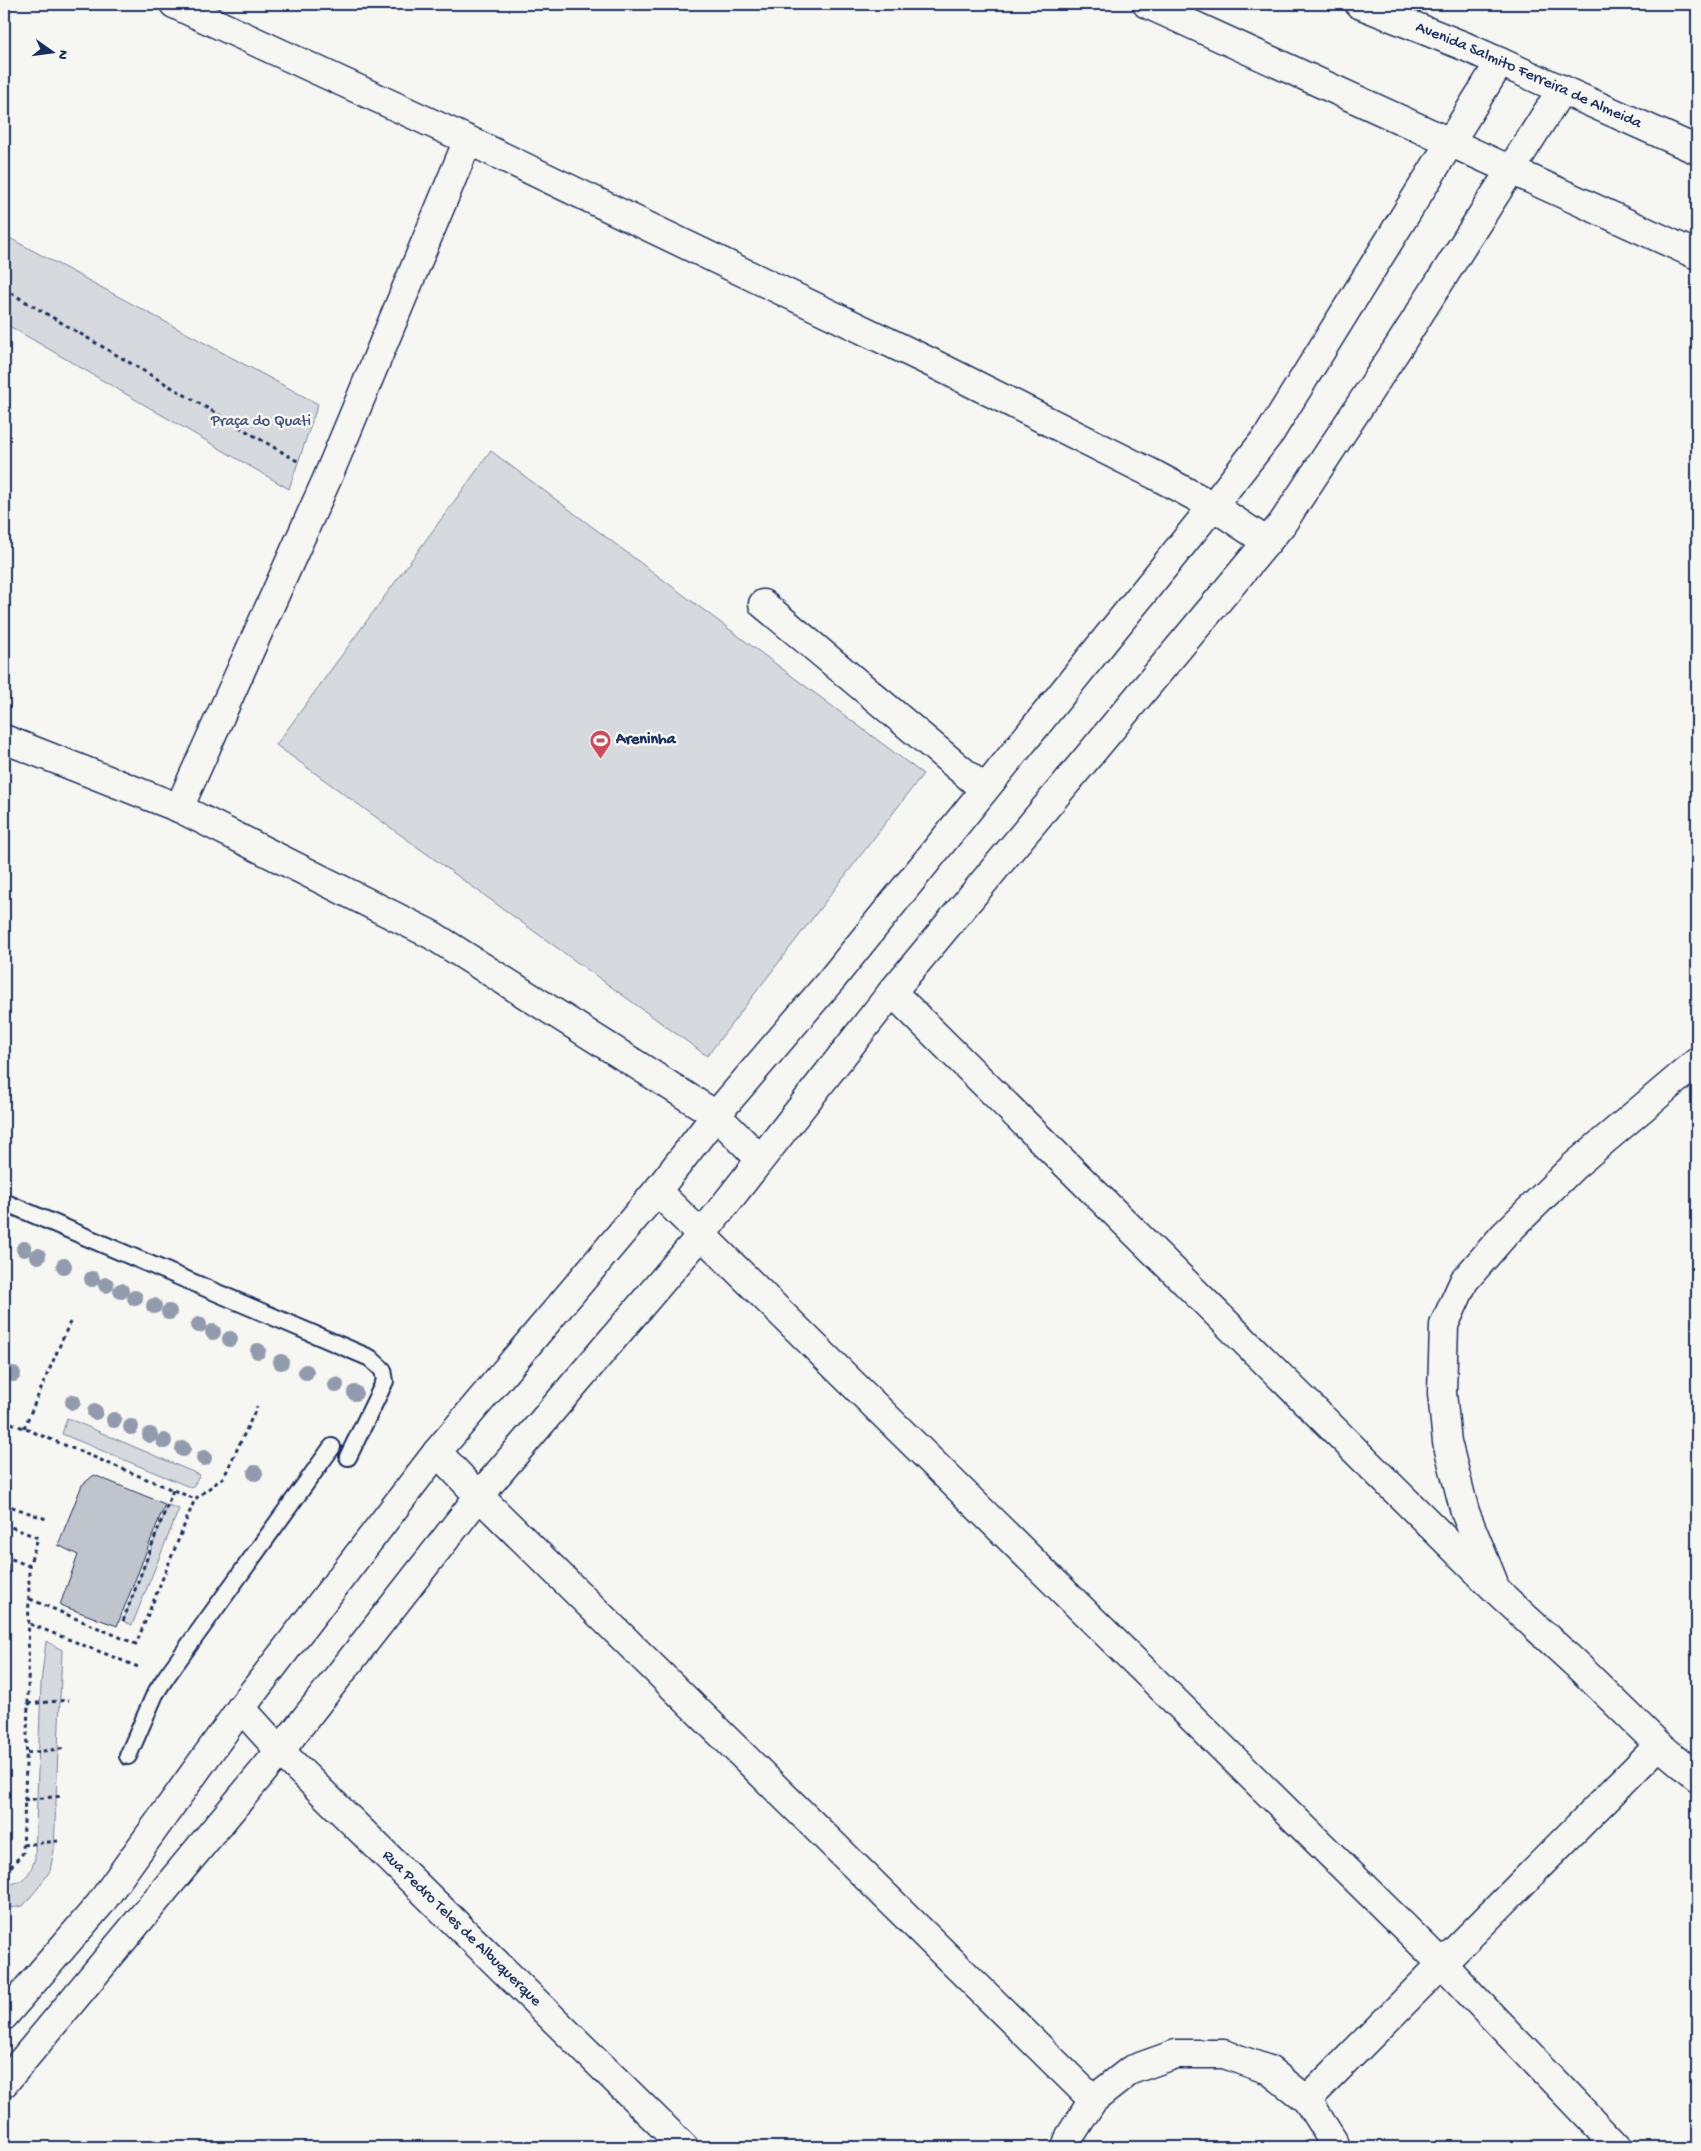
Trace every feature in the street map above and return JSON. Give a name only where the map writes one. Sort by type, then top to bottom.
[{"type":"street","points":[[174,4],[468,140],[930,362],[1155,475],[1213,506],[1267,542]]},
{"type":"street","points":[[1146,4],[1697,255]]},
{"type":"street","name":"Avenida Salmito Ferreira de Almeida","points":[[1359,4],[1500,62],[1697,150]]},
{"type":"street","points":[[4,2016],[100,1904],[241,1708],[437,1452],[657,1191],[716,1114],[832,979],[1270,433],[1500,62]]},
{"type":"street","points":[[4,2082],[280,1751],[479,1496],[702,1234],[892,992],[1282,524],[1399,346],[1562,89]]},
{"type":"street","points":[[179,808],[327,479],[468,140]]},
{"type":"street","points":[[763,604],[984,789]]},
{"type":"street","points":[[4,739],[179,808],[432,935],[716,1114],[760,1159]]},
{"type":"street","points":[[892,992],[1498,1592],[1659,1745],[1697,1777]]},
{"type":"street","points":[[1498,1592],[1464,1512],[1447,1442],[1442,1393],[1444,1325],[1464,1281],[1504,1235],[1574,1166],[1697,1062]]},
{"type":"street","points":[[657,1191],[1441,1963],[1617,2147]]},
{"type":"street","points":[[437,1452],[479,1496],[1093,2100]]},
{"type":"street","name":"Rua Pedro Teles de Albuquerque","points":[[241,1708],[280,1751],[684,2147]]},
{"type":"street","points":[[1306,2100],[1659,1745]]},
{"type":"street","points":[[1066,2147],[1070,2136],[1093,2100],[1131,2070],[1176,2054],[1224,2054],[1269,2070],[1306,2100],[1333,2141],[1334,2147]]},
{"type":"lane","points":[[4,1202],[370,1358],[383,1370],[385,1381],[348,1457]]},
{"type":"lane","points":[[128,1756],[155,1694],[166,1677],[332,1447]]},
{"type":"path","points":[[4,289],[327,479]]},
{"type":"path","points":[[24,1428],[70,1322]]},
{"type":"path","points":[[30,1599],[136,1644],[195,1499],[224,1477],[257,1407]]},
{"type":"path","points":[[4,1420],[195,1499]]},
{"type":"path","points":[[123,1621],[173,1490]]},
{"type":"path","points":[[4,1504],[49,1520]]},
{"type":"path","points":[[4,1524],[38,1538],[29,1566],[30,1624],[23,1853],[4,1874]]},
{"type":"path","points":[[4,1556],[29,1566]]},
{"type":"path","points":[[30,1624],[166,1677]]},
{"type":"path","points":[[28,1704],[69,1700]]},
{"type":"path","points":[[27,1754],[66,1748]]},
{"type":"path","points":[[24,1800],[62,1796]]},
{"type":"path","points":[[23,1845],[58,1841]]},
{"type":"green space","name":"Praça do Quati","points":[[4,235],[318,404],[289,489],[4,323]]},
{"type":"green space","name":"Areninha","points":[[491,451],[923,774],[707,1056],[276,745]]},
{"type":"green space","points":[[67,1418],[200,1475],[192,1488],[62,1434]]},
{"type":"green space","points":[[168,1505],[179,1509],[132,1625],[123,1621]]},
{"type":"green space","points":[[46,1641],[62,1650],[54,1850],[50,1871],[23,1906],[4,1909],[4,1886],[25,1878],[35,1858],[41,1683]]},
{"type":"building","points":[[94,1475],[165,1504],[117,1626],[60,1605],[78,1555],[58,1545],[82,1485]]},
{"type":"building","points":[[4,1562],[9,1565],[4,1712]]},
{"type":"place","name":"Areninha","points":[[600,759]]}]
